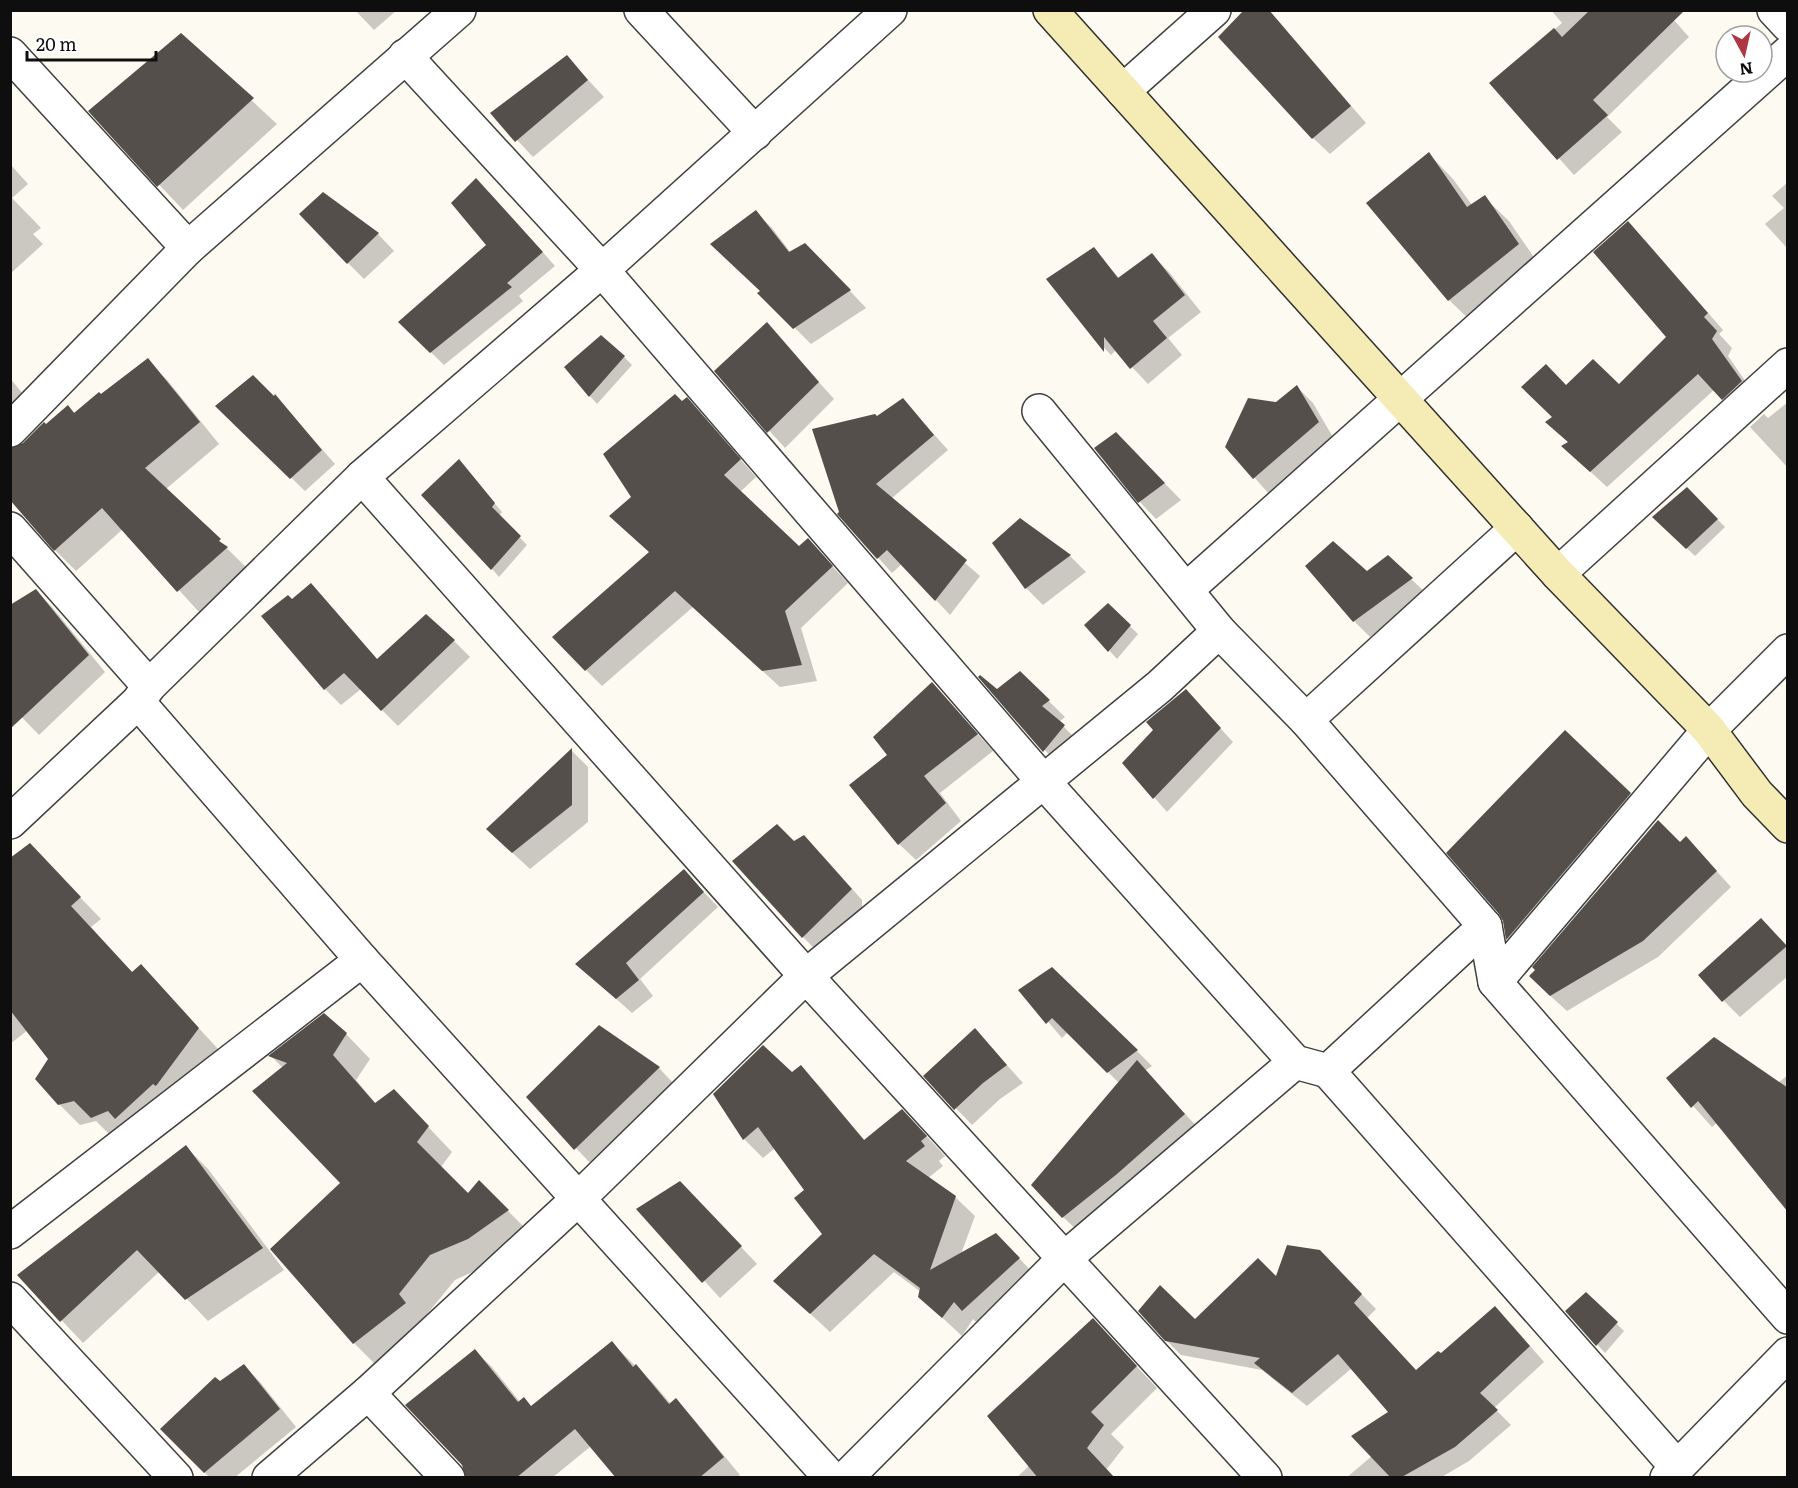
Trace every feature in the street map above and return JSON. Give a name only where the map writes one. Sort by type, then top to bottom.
[{"type":"main road","points":[[1050,10],[1557,574],[1709,730],[1757,794],[1788,826]]},
{"type":"street","points":[[10,430],[188,248],[459,10]]},
{"type":"street","points":[[641,10],[755,134]]},
{"type":"street","points":[[10,822],[362,477],[602,270],[891,10]]},
{"type":"street","points":[[1123,91],[1214,10]]},
{"type":"street","points":[[1774,10],[1788,25]]},
{"type":"street","points":[[1186,590],[1788,53]]},
{"type":"street","points":[[10,54],[188,248]]},
{"type":"street","points":[[405,56],[602,270],[1044,781],[1295,1062],[1328,1071],[1672,1472],[1788,1354]]},
{"type":"street","points":[[1557,574],[1788,365]]},
{"type":"street","points":[[1039,411],[1219,631],[1306,720],[1485,926],[1495,982],[1788,1317]]},
{"type":"street","points":[[362,477],[806,976],[1265,1478]]},
{"type":"street","points":[[1306,720],[1517,528]]},
{"type":"street","points":[[10,529],[362,960],[831,1478]]},
{"type":"street","points":[[269,1478],[368,1393],[578,1198],[806,976],[1160,686],[1219,631]]},
{"type":"street","points":[[1495,982],[1709,730],[1788,651]]},
{"type":"street","points":[[1328,1071],[1485,926]]},
{"type":"street","points":[[10,1232],[362,960]]},
{"type":"street","points":[[846,1478],[1064,1259],[1295,1062]]},
{"type":"street","points":[[10,1299],[176,1478]]},
{"type":"street","points":[[368,1393],[448,1478]]},
{"type":"building","points":[[1244,10],[1269,10],[1351,106],[1312,139],[1218,37]]},
{"type":"building","points":[[1590,10],[1685,10],[1593,100],[1608,115],[1557,160],[1489,83],[1554,28],[1562,37]]},
{"type":"building","points":[[181,33],[254,98],[157,187],[88,111]]},
{"type":"building","points":[[567,55],[588,80],[515,142],[490,113]]},
{"type":"building","points":[[1429,152],[1467,207],[1485,195],[1519,244],[1448,301],[1366,203]]},
{"type":"building","points":[[476,178],[543,252],[507,283],[512,287],[430,353],[398,322],[486,245],[451,203]]},
{"type":"building","points":[[323,192],[379,233],[347,264],[299,214]]},
{"type":"building","points":[[756,210],[789,252],[805,243],[851,290],[793,329],[757,293],[760,291],[710,244]]},
{"type":"building","points":[[1628,221],[1708,313],[1704,317],[1717,331],[1712,339],[1742,381],[1722,400],[1698,374],[1590,472],[1561,446],[1568,442],[1545,422],[1552,417],[1521,387],[1546,364],[1566,385],[1593,359],[1619,384],[1666,337],[1593,252]]},
{"type":"building","points":[[1094,247],[1118,278],[1152,253],[1185,295],[1153,321],[1167,338],[1130,369],[1104,337],[1104,352],[1046,279]]},
{"type":"building","points":[[767,322],[819,382],[767,433],[714,371]]},
{"type":"building","points":[[601,335],[625,356],[589,397],[564,367]]},
{"type":"building","points":[[148,358],[200,422],[145,468],[221,539],[219,541],[228,547],[177,592],[102,508],[54,551],[10,500],[10,448],[23,443],[44,422],[46,424],[68,405],[74,413],[99,392],[101,394]]},
{"type":"building","points":[[253,375],[274,396],[275,394],[322,450],[290,479],[215,406]]},
{"type":"building","points":[[1297,385],[1319,422],[1253,479],[1225,447],[1248,398],[1276,402]]},
{"type":"building","points":[[675,394],[682,401],[687,397],[741,459],[724,475],[799,546],[808,538],[833,566],[785,611],[802,665],[762,671],[675,591],[585,671],[552,637],[649,552],[609,516],[631,497],[603,454]]},
{"type":"building","points":[[903,398],[934,435],[876,484],[967,560],[935,601],[887,550],[877,559],[837,514],[839,512],[812,429],[875,414],[877,416]]},
{"type":"building","points":[[1116,432],[1165,483],[1138,503],[1094,448]]},
{"type":"building","points":[[459,459],[495,503],[492,507],[521,536],[491,570],[421,495]]},
{"type":"building","points":[[1687,487],[1718,519],[1686,549],[1652,517]]},
{"type":"building","points":[[1020,518],[1071,555],[1025,589],[992,543]]},
{"type":"building","points":[[1333,541],[1367,571],[1388,555],[1413,578],[1353,622],[1305,566]]},
{"type":"building","points":[[311,583],[377,659],[426,614],[455,640],[381,711],[344,673],[324,690],[261,616],[288,595],[292,599]]},
{"type":"building","points":[[36,589],[89,655],[10,729],[10,605]]},
{"type":"building","points":[[1108,603],[1131,625],[1108,652],[1084,625]]},
{"type":"building","points":[[1020,671],[1050,700],[1042,706],[1065,725],[1043,752],[978,677],[980,675],[997,689]]},
{"type":"building","points":[[932,682],[978,734],[924,776],[946,803],[898,845],[849,785],[887,755],[873,737]]},
{"type":"building","points":[[1186,689],[1221,728],[1153,799],[1122,763],[1153,730],[1146,722]]},
{"type":"building","points":[[1565,730],[1631,793],[1506,940],[1503,921],[1499,914],[1446,853]]},
{"type":"building","points":[[572,748],[572,805],[512,853],[486,829]]},
{"type":"building","points":[[1658,820],[1680,842],[1686,836],[1717,871],[1643,941],[1550,996],[1529,976],[1535,970],[1532,967]]},
{"type":"building","points":[[777,824],[794,841],[804,835],[852,889],[802,938],[732,861]]},
{"type":"building","points":[[30,843],[81,897],[71,906],[132,972],[141,964],[199,1028],[156,1086],[153,1084],[115,1119],[108,1111],[91,1118],[74,1101],[58,1105],[35,1079],[48,1059],[10,1010],[10,858]]},
{"type":"building","points":[[684,869],[704,892],[626,963],[639,980],[616,999],[575,964]]},
{"type":"building","points":[[1761,918],[1787,946],[1722,1002],[1698,975]]},
{"type":"building","points":[[1052,967],[1138,1050],[1107,1073],[1052,1018],[1046,1024],[1018,990]]},
{"type":"building","points":[[324,1013],[347,1033],[333,1055],[375,1103],[394,1089],[429,1126],[417,1142],[468,1193],[479,1180],[509,1210],[468,1239],[430,1255],[399,1294],[406,1303],[353,1344],[270,1249],[340,1183],[252,1091],[287,1063],[268,1056]]},
{"type":"building","points":[[599,1025],[660,1067],[574,1150],[526,1097]]},
{"type":"building","points":[[975,1028],[1007,1065],[983,1083],[954,1110],[923,1076]]},
{"type":"building","points":[[1714,1037],[1788,1088],[1788,1212],[1698,1101],[1691,1108],[1666,1078]]},
{"type":"building","points":[[763,1045],[792,1072],[801,1065],[864,1140],[902,1109],[927,1136],[921,1141],[925,1146],[906,1161],[956,1196],[930,1270],[996,1233],[1020,1258],[962,1311],[954,1302],[942,1318],[918,1297],[920,1288],[874,1254],[810,1314],[773,1281],[822,1234],[794,1198],[804,1190],[758,1127],[743,1140],[713,1094]]},
{"type":"building","points":[[1137,1060],[1185,1114],[1117,1174],[1062,1218],[1031,1185]]},
{"type":"building","points":[[186,1145],[263,1248],[185,1300],[137,1250],[60,1322],[17,1275]]},
{"type":"building","points":[[680,1181],[742,1246],[702,1283],[636,1209]]},
{"type":"building","points":[[1287,1245],[1320,1250],[1362,1294],[1354,1303],[1416,1370],[1438,1351],[1441,1353],[1495,1306],[1530,1346],[1480,1393],[1498,1410],[1455,1447],[1400,1478],[1391,1478],[1351,1436],[1388,1412],[1338,1354],[1292,1393],[1254,1363],[1260,1358],[1165,1341],[1138,1311],[1160,1285],[1195,1319],[1258,1258],[1276,1276]]},
{"type":"building","points":[[1586,1292],[1618,1322],[1596,1346],[1565,1311]]},
{"type":"building","points":[[1093,1318],[1137,1366],[1091,1412],[1104,1425],[1087,1448],[1115,1478],[1038,1478],[987,1416]]},
{"type":"building","points":[[612,1341],[633,1367],[636,1364],[669,1404],[676,1398],[724,1457],[699,1478],[616,1478],[575,1429],[516,1478],[466,1478],[462,1465],[405,1405],[475,1349],[518,1402],[524,1397],[531,1406]]},
{"type":"building","points":[[244,1364],[280,1409],[204,1473],[160,1429],[215,1377],[220,1381]]}]
